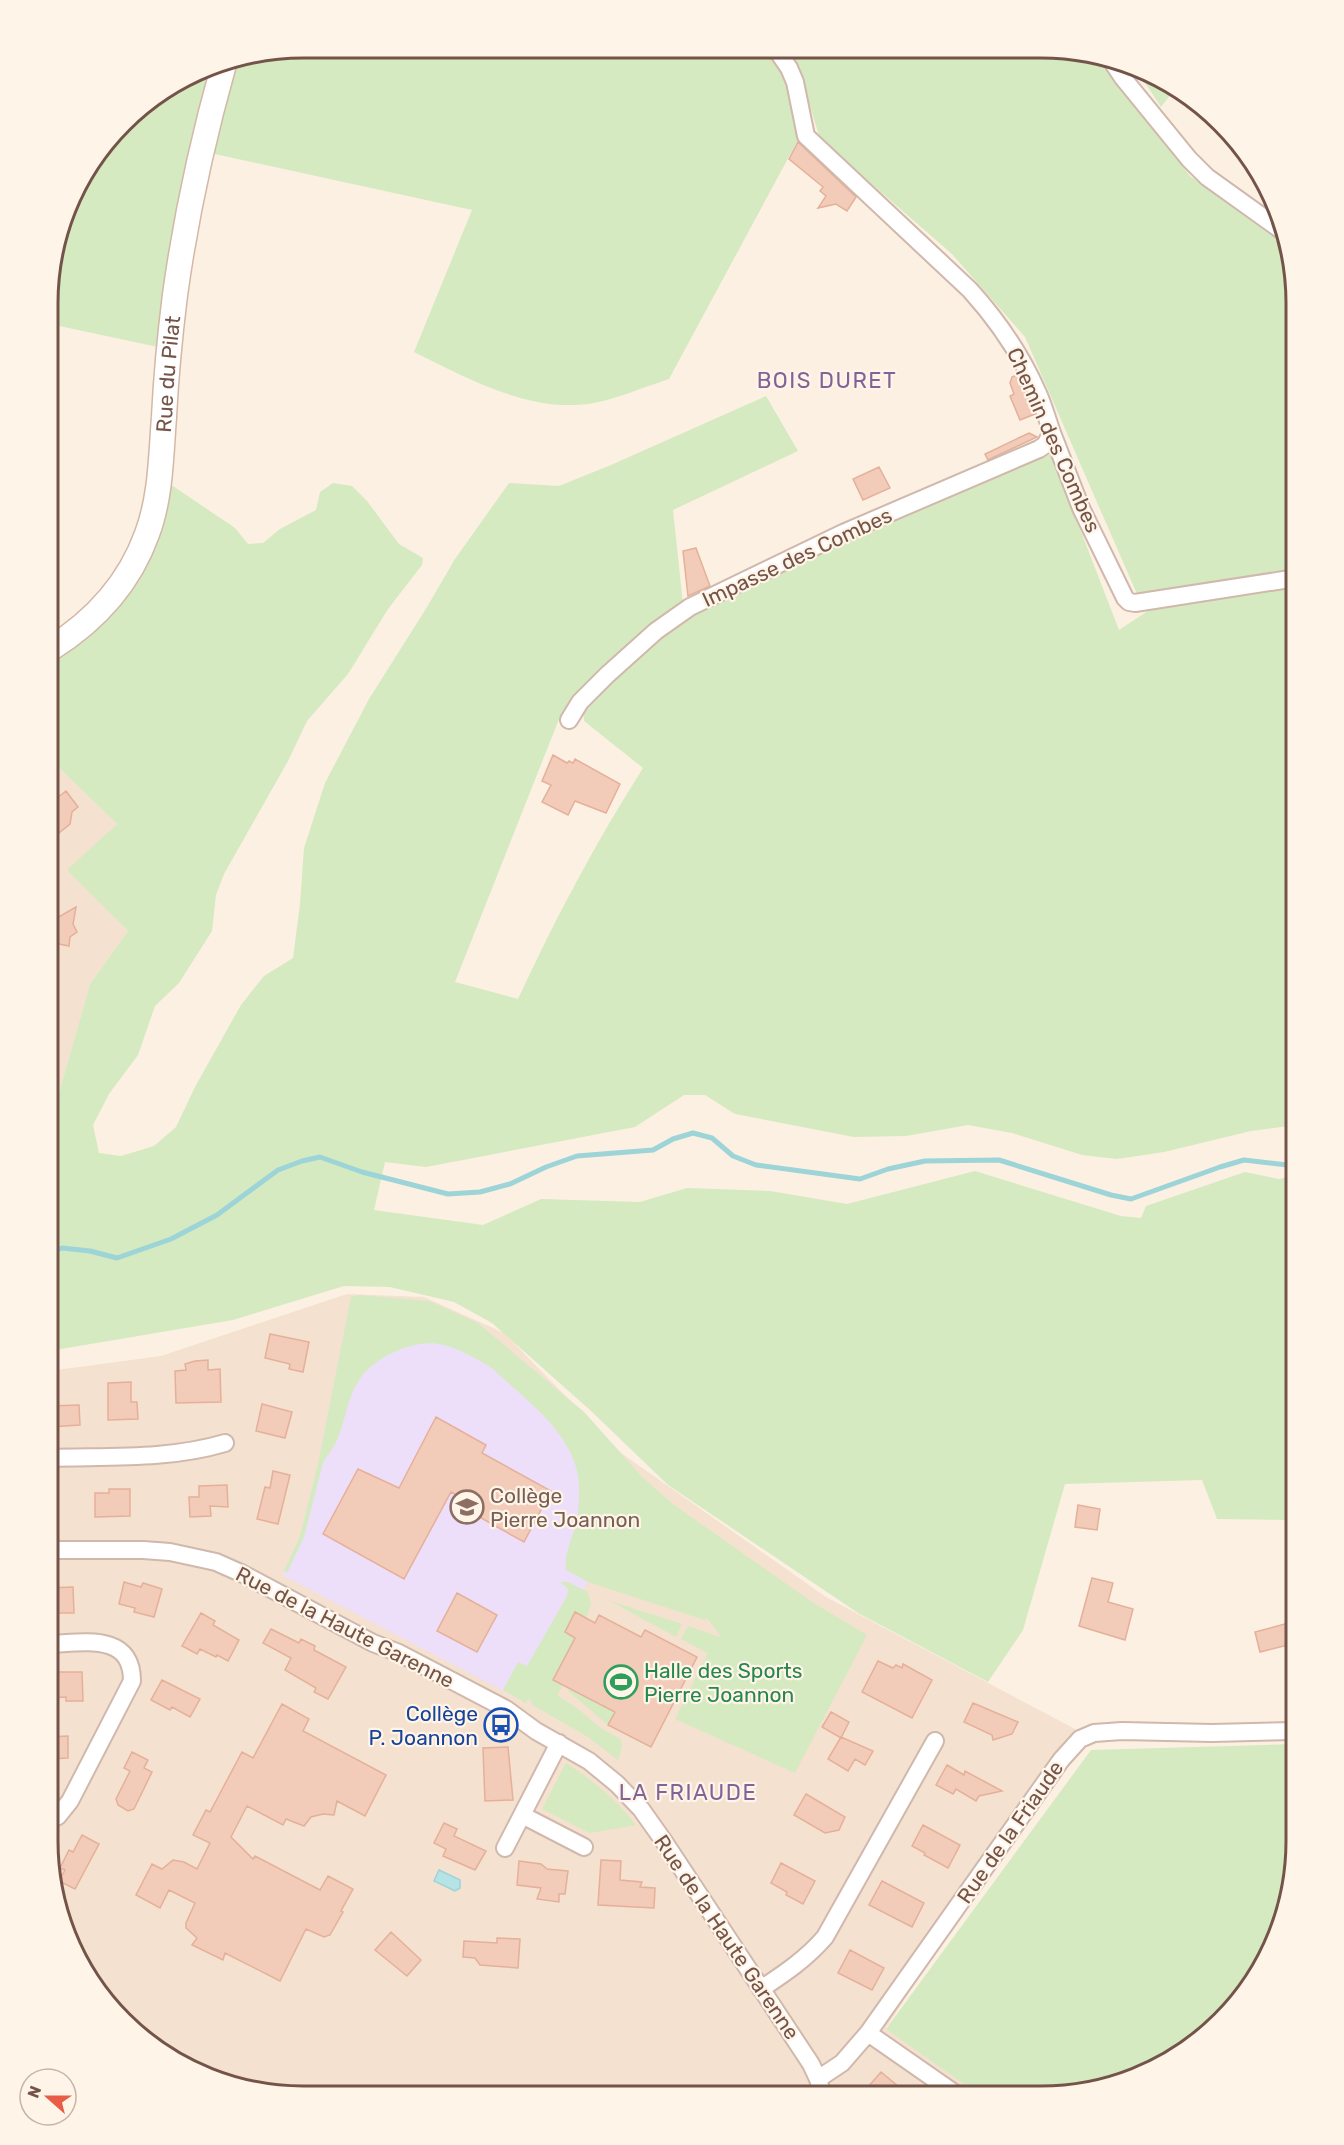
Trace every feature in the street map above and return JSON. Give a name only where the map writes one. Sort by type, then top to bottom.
[{"type":"main road","name":"Rue du Pilat","points":[[58,644],[92,620],[114,594],[135,563],[148,532],[157,494],[175,297],[185,226],[193,181],[222,73]]},
{"type":"street","name":"Chemin des Combes","points":[[782,58],[795,82],[806,136],[970,290],[993,316],[1020,356],[1038,393],[1051,434],[1081,508],[1125,598],[1135,603],[1286,580]]},
{"type":"street","points":[[1119,72],[1207,177],[1271,223]]},
{"type":"street","name":"Impasse des Combes","points":[[569,720],[580,702],[607,675],[656,631],[690,607],[843,533],[1039,449],[1045,445],[1051,434]]},
{"type":"street","points":[[58,1458],[167,1455],[206,1449],[225,1443]]},
{"type":"street","name":"Rue de la Haute Garenne","points":[[58,1550],[143,1550],[193,1556],[216,1562],[506,1709],[536,1731],[589,1761],[617,1784],[641,1809],[811,2064],[818,2079]]},
{"type":"street","points":[[58,1644],[96,1643],[116,1647],[130,1663],[132,1681],[70,1801],[58,1816]]},
{"type":"street","name":"Rue de la Friaude","points":[[818,2079],[842,2063],[868,2033],[1061,1760],[1080,1739],[1094,1733],[1122,1731],[1212,1733],[1286,1731]]},
{"type":"street","points":[[761,1989],[794,1967],[825,1937],[935,1741]]},
{"type":"street","points":[[505,1848],[559,1743]]},
{"type":"street","points":[[522,1815],[584,1847]]},
{"type":"street","points":[[868,2033],[944,2086]]},
{"type":"street","points":[[818,2079],[820,2086]]},
{"type":"shaded area","points":[[58,767],[117,824],[68,870],[128,931],[90,984],[58,1096]]},
{"type":"shaded area","points":[[347,1294],[424,1297],[504,1333],[621,1453],[826,1597],[1077,1730],[886,2028],[967,2086],[288,2086],[256,2082],[210,2068],[181,2054],[142,2026],[119,2003],[91,1964],[77,1935],[63,1889],[58,1841],[58,1370],[161,1356]]},
{"type":"shaded area","name":"Collège Pierre Joannon","points":[[359,1295],[429,1301],[478,1323],[584,1412],[643,1478],[521,1700],[282,1575],[300,1536],[318,1464],[351,1297]]},
{"type":"green space","points":[[304,58],[771,58],[790,86],[799,138],[669,379],[603,401],[570,405],[524,399],[501,392],[414,352],[472,210],[210,153],[234,69],[256,63]]},
{"type":"green space","points":[[790,58],[1040,58],[1088,63],[1110,69],[1190,176],[1277,239],[1281,256],[1286,304],[1286,570],[1137,594],[1025,337],[952,254],[820,139],[801,76]]},
{"type":"green space","points":[[210,77],[178,198],[158,347],[58,326],[63,256],[84,195],[91,181],[119,142],[155,109],[181,91]]},
{"type":"green space","points":[[1144,82],[1170,96],[1161,107]]},
{"type":"green space","points":[[766,396],[798,451],[673,510],[683,604],[636,642],[559,719],[455,982],[518,999],[577,881],[643,768],[584,721],[583,708],[608,680],[692,610],[863,530],[1051,454],[1119,630],[1151,609],[1224,594],[1286,587],[1286,1126],[1251,1131],[1164,1152],[1117,1159],[1082,1155],[1012,1133],[968,1125],[906,1136],[854,1137],[735,1114],[705,1095],[684,1095],[635,1127],[426,1167],[385,1162],[374,1210],[483,1225],[541,1199],[640,1202],[687,1188],[770,1191],[847,1204],[975,1171],[1121,1216],[1141,1218],[1146,1206],[1245,1172],[1279,1179],[1286,1177],[1286,1520],[1217,1519],[1202,1480],[1065,1484],[1023,1630],[988,1682],[858,1613],[668,1485],[590,1410],[492,1323],[454,1302],[390,1287],[344,1286],[233,1320],[58,1349],[58,1096],[90,984],[128,931],[67,870],[117,824],[58,767],[58,655],[86,636],[167,482],[235,528],[248,544],[263,543],[280,529],[316,510],[320,492],[333,483],[352,486],[367,501],[399,544],[423,558],[422,565],[388,609],[348,674],[307,721],[288,761],[224,874],[216,895],[212,931],[179,983],[155,1006],[138,1055],[109,1094],[93,1125],[99,1153],[121,1156],[154,1146],[176,1127],[196,1085],[241,1005],[264,976],[293,958],[304,848],[325,783],[369,699],[455,559],[509,483],[559,486]]},
{"type":"green space","points":[[359,1295],[429,1301],[478,1323],[584,1412],[643,1478],[674,1505],[812,1602],[867,1635],[795,1773],[675,1719],[708,1653],[681,1639],[688,1626],[722,1638],[707,1618],[705,1620],[588,1582],[566,1570],[566,1556],[577,1519],[579,1502],[578,1476],[572,1455],[554,1427],[493,1369],[456,1349],[433,1343],[409,1346],[385,1357],[359,1380],[337,1440],[323,1463],[304,1537],[287,1573],[284,1571],[300,1536],[318,1464],[351,1297]]},
{"type":"green space","points":[[560,1582],[568,1582],[588,1592],[591,1605],[586,1618],[575,1613],[565,1632],[575,1638],[553,1679],[563,1685],[557,1695],[602,1729],[620,1739],[622,1746],[618,1760],[588,1737],[531,1704],[532,1702],[528,1699],[526,1703],[503,1690],[518,1662],[527,1666],[567,1596],[568,1589]]},
{"type":"green space","points":[[610,1601],[682,1624],[676,1637]]},
{"type":"green space","points":[[569,1688],[615,1712],[608,1725],[568,1691]]},
{"type":"green space","points":[[1286,1744],[1285,1857],[1281,1889],[1267,1935],[1253,1964],[1225,2003],[1202,2026],[1163,2054],[1134,2068],[1088,2082],[1056,2086],[966,2086],[886,2029],[1091,1750]]},
{"type":"green space","points":[[566,1763],[604,1791],[636,1825],[590,1833],[542,1809]]},
{"type":"water","points":[[439,1870],[460,1880],[460,1888],[455,1891],[434,1881]]},
{"type":"building","points":[[798,142],[856,197],[847,211],[836,204],[818,208],[826,196],[820,191],[823,187],[789,159]]},
{"type":"building","points":[[1017,375],[1035,414],[1020,420],[1010,396],[1014,394],[1010,383],[1012,377]]},
{"type":"building","points":[[1029,433],[1037,437],[988,460],[985,454]]},
{"type":"building","points":[[879,467],[890,488],[863,500],[853,479]]},
{"type":"building","points":[[696,548],[710,586],[688,596],[683,551]]},
{"type":"building","points":[[553,755],[567,763],[569,761],[573,763],[575,759],[620,784],[606,813],[575,801],[568,815],[542,802],[551,785],[542,781]]},
{"type":"building","points":[[66,791],[78,807],[72,812],[70,824],[58,834],[58,797]]},
{"type":"building","points":[[76,907],[73,924],[77,932],[70,937],[69,946],[58,944],[58,917]]},
{"type":"building","points":[[270,1334],[309,1342],[303,1372],[289,1369],[290,1364],[265,1358]]},
{"type":"building","points":[[208,1360],[208,1370],[220,1369],[221,1402],[176,1403],[175,1371],[186,1370],[185,1364]]},
{"type":"building","points":[[131,1382],[131,1402],[137,1402],[138,1419],[108,1420],[108,1383]]},
{"type":"building","points":[[262,1404],[292,1412],[285,1438],[256,1431]]},
{"type":"building","points":[[79,1405],[80,1425],[58,1426],[58,1406]]},
{"type":"building","points":[[436,1417],[486,1445],[482,1453],[551,1491],[524,1542],[474,1514],[478,1507],[451,1492],[404,1579],[323,1534],[358,1469],[399,1488]]},
{"type":"building","points":[[273,1471],[290,1475],[278,1524],[257,1519],[265,1487],[270,1488]]},
{"type":"building","points":[[227,1485],[228,1507],[210,1506],[211,1516],[190,1517],[189,1497],[199,1497],[199,1486]]},
{"type":"building","points":[[109,1489],[130,1489],[130,1516],[95,1517],[95,1493],[109,1493]]},
{"type":"building","points":[[1078,1505],[1100,1509],[1097,1530],[1075,1527]]},
{"type":"building","points":[[1092,1578],[1113,1583],[1108,1602],[1133,1609],[1125,1640],[1079,1626]]},
{"type":"building","points":[[124,1582],[141,1587],[143,1583],[162,1589],[154,1617],[134,1612],[135,1608],[119,1604]]},
{"type":"building","points":[[73,1587],[74,1613],[58,1613],[58,1588]]},
{"type":"building","points":[[457,1593],[497,1615],[477,1652],[437,1631]]},
{"type":"building","name":"Halle des Sports Pierre Joannon","points":[[575,1612],[595,1623],[599,1615],[641,1637],[645,1630],[697,1657],[651,1747],[608,1725],[615,1712],[553,1680],[575,1638],[565,1632]]},
{"type":"building","points":[[201,1613],[215,1621],[213,1625],[239,1640],[228,1661],[200,1649],[197,1654],[182,1646]]},
{"type":"building","points":[[1286,1624],[1286,1646],[1260,1652],[1255,1632]]},
{"type":"building","points":[[271,1629],[299,1643],[301,1639],[315,1646],[314,1650],[346,1667],[328,1699],[314,1692],[316,1688],[285,1670],[291,1658],[263,1643]]},
{"type":"building","points":[[878,1661],[893,1668],[896,1665],[902,1668],[903,1664],[932,1680],[912,1718],[862,1692]]},
{"type":"building","points":[[58,1672],[82,1672],[83,1701],[66,1701],[66,1697],[58,1697]]},
{"type":"building","points":[[162,1680],[200,1699],[190,1717],[172,1707],[170,1710],[151,1700]]},
{"type":"building","points":[[973,1703],[1018,1722],[1012,1734],[993,1740],[992,1735],[964,1722]]},
{"type":"building","points":[[282,1704],[309,1719],[303,1731],[386,1775],[365,1816],[337,1801],[334,1815],[323,1814],[311,1817],[304,1826],[286,1819],[283,1825],[247,1806],[231,1837],[253,1859],[255,1856],[320,1890],[328,1876],[353,1889],[330,1935],[324,1937],[306,1929],[280,1981],[225,1953],[223,1960],[192,1945],[197,1938],[186,1928],[186,1923],[195,1903],[169,1890],[160,1908],[136,1895],[152,1864],[162,1869],[173,1860],[184,1862],[197,1869],[210,1843],[193,1835],[206,1810],[210,1812],[242,1752],[253,1758]]},
{"type":"building","points":[[831,1712],[849,1722],[841,1738],[822,1727]]},
{"type":"building","points":[[58,1736],[68,1736],[68,1758],[58,1758]]},
{"type":"building","points":[[841,1737],[873,1751],[865,1765],[855,1759],[848,1771],[828,1759]]},
{"type":"building","points":[[508,1747],[513,1800],[485,1801],[483,1748]]},
{"type":"building","points":[[132,1752],[148,1760],[144,1768],[152,1772],[134,1809],[128,1811],[118,1805],[116,1799],[130,1771],[124,1768]]},
{"type":"building","points":[[947,1765],[964,1775],[965,1771],[1002,1791],[979,1796],[976,1801],[956,1789],[953,1794],[936,1785]]},
{"type":"building","points":[[806,1794],[845,1817],[839,1830],[825,1833],[794,1815]]},
{"type":"building","points":[[444,1823],[457,1829],[454,1836],[486,1851],[475,1870],[443,1856],[446,1849],[434,1843]]},
{"type":"building","points":[[923,1825],[960,1845],[948,1868],[912,1846]]},
{"type":"building","points":[[82,1835],[99,1844],[75,1889],[62,1883],[61,1877],[65,1870],[60,1867],[69,1850],[73,1852]]},
{"type":"building","points":[[601,1860],[621,1861],[620,1880],[642,1882],[640,1887],[655,1888],[654,1908],[598,1905]]},
{"type":"building","points":[[519,1861],[541,1864],[547,1869],[568,1871],[565,1894],[559,1894],[559,1902],[537,1899],[541,1888],[517,1885]]},
{"type":"building","points":[[781,1863],[815,1881],[803,1904],[786,1895],[787,1892],[771,1883]]},
{"type":"building","points":[[882,1881],[924,1903],[912,1927],[869,1905]]},
{"type":"building","points":[[391,1932],[421,1960],[407,1976],[375,1950]]},
{"type":"building","points":[[497,1938],[520,1939],[518,1968],[480,1965],[475,1958],[463,1957],[464,1941],[497,1943]]},
{"type":"building","points":[[850,1950],[884,1968],[872,1990],[838,1973]]},
{"type":"building","points":[[881,2072],[898,2086],[869,2086]]},
{"type":"waterway","points":[[58,1250],[90,1251],[117,1258],[171,1239],[217,1215],[278,1170],[320,1157],[362,1172],[448,1194],[480,1192],[510,1184],[546,1167],[577,1156],[653,1150],[673,1139],[693,1133],[712,1138],[733,1156],[756,1165],[860,1179],[888,1169],[925,1161],[999,1160],[1111,1195],[1131,1199],[1244,1160],[1286,1165]]},
{"type":"place","name":"Collège Pierre Joannon","points":[[467,1507]]},
{"type":"place","name":"Halle des Sports Pierre Joannon","points":[[621,1682]]},
{"type":"place","name":"Collège P. Joannon","points":[[501,1725]]},
{"type":"district","name":"BOIS DURET","points":[[827,380]]},
{"type":"district","name":"LA FRIAUDE","points":[[688,1792]]}]
